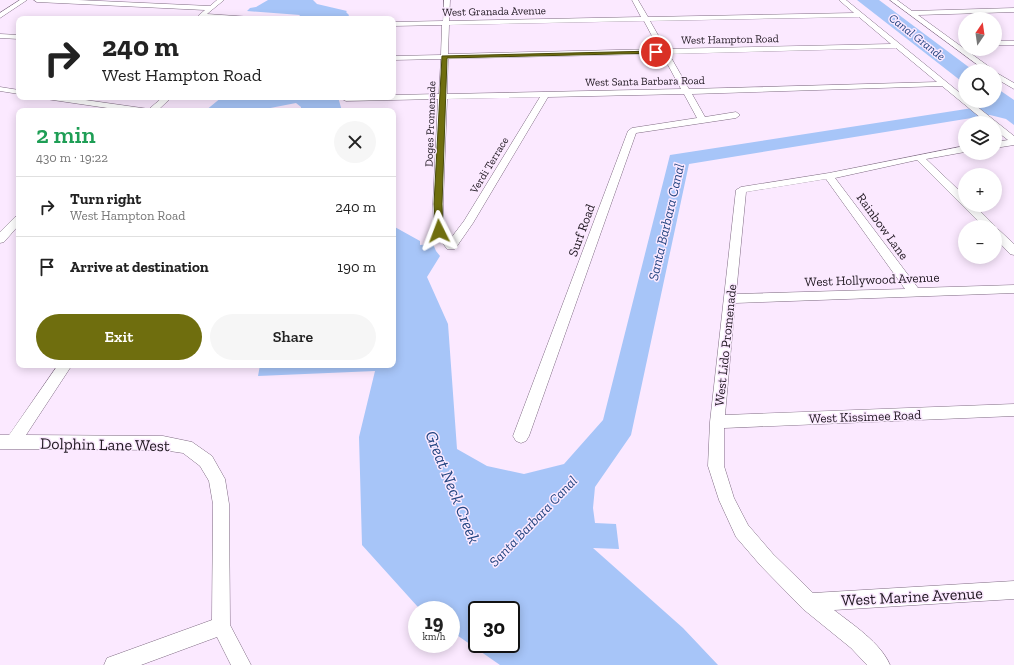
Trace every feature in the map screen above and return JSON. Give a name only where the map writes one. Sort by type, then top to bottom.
[{"type":"street","points":[[0,16],[24,0]]},
{"type":"street","points":[[37,0],[211,8]]},
{"type":"street","points":[[201,16],[221,0]]},
{"type":"street","name":"Doges Promenade","points":[[447,0],[438,217],[439,231],[451,246]]},
{"type":"street","points":[[634,0],[703,121]]},
{"type":"street","points":[[842,0],[958,95]]},
{"type":"street","points":[[893,0],[982,64]]},
{"type":"street","points":[[910,13],[1014,10]]},
{"type":"street","name":"West Granada Avenue","points":[[396,24],[860,15]]},
{"type":"street","points":[[0,36],[16,37]]},
{"type":"street","points":[[1002,43],[1014,43]]},
{"type":"street","name":"West Hampton Road","points":[[396,58],[899,46]]},
{"type":"street","points":[[1010,82],[1014,87]]},
{"type":"street","name":"West Santa Barbara Road","points":[[396,98],[944,84]]},
{"type":"street","points":[[1,90],[16,92]]},
{"type":"street","name":"Verdi Terrace","points":[[451,246],[468,223],[545,95]]},
{"type":"street","points":[[71,100],[111,108]]},
{"type":"street","points":[[155,108],[165,100]]},
{"type":"street","points":[[974,108],[984,116]]},
{"type":"street","name":"Surf Road","points":[[522,436],[632,131],[736,116]]},
{"type":"street","points":[[1002,132],[1014,142]]},
{"type":"street","points":[[1002,144],[1014,142]]},
{"type":"street","name":"West Lido Promenade","points":[[880,665],[858,641],[810,602],[767,560],[742,531],[727,500],[716,466],[717,422],[741,190],[829,176],[958,150]]},
{"type":"street","points":[[919,157],[958,195]]},
{"type":"street","name":"Rainbow Lane","points":[[829,176],[915,293]]},
{"type":"street","points":[[975,212],[983,220]]},
{"type":"street","points":[[0,239],[16,222]]},
{"type":"street","points":[[1002,239],[1014,250]]},
{"type":"street","name":"West Hollywood Avenue","points":[[730,299],[1014,288]]},
{"type":"street","points":[[7,442],[63,368]]},
{"type":"street","name":"West Kissimee Road","points":[[717,422],[1014,410]]},
{"type":"street","name":"Dolphin Lane West","points":[[7,442],[163,443],[187,447],[206,461],[217,479],[221,504],[221,626]]},
{"type":"street","name":"West Marine Avenue","points":[[810,602],[1014,590]]},
{"type":"street","points":[[114,665],[221,626],[241,665]]},
{"type":"water","points":[[268,0],[313,0],[317,4],[347,11],[346,12],[349,15],[299,16],[300,15],[247,11],[250,8],[256,7]]},
{"type":"water","name":"Canal Grande","points":[[857,0],[879,0],[965,64],[958,64],[958,79]]},
{"type":"water","points":[[1002,92],[1014,100],[1014,125],[1002,118],[1002,116],[958,116],[958,120],[689,164],[631,435],[595,487],[593,508],[595,523],[616,524],[619,549],[593,548],[683,628],[718,665],[500,665],[483,653],[520,653],[520,601],[468,601],[468,643],[460,637],[460,601],[412,601],[362,545],[359,437],[375,371],[258,376],[259,368],[396,368],[396,228],[420,241],[420,245],[433,244],[440,256],[427,277],[448,324],[457,449],[487,466],[524,474],[564,464],[603,420],[670,155],[973,108],[1002,108]]},
{"type":"water","points":[[218,100],[339,100],[341,108],[301,108],[296,103],[270,108],[209,108]]},
{"type":"route","points":[[439,231],[438,204],[444,57],[656,52]]},
{"type":"water label","name":"Santa Barbara Canal","points":[[666,222]]},
{"type":"water label","name":"Great Neck Creek","points":[[453,487]]},
{"type":"water label","name":"Santa Barbara Canal","points":[[533,521]]}]
